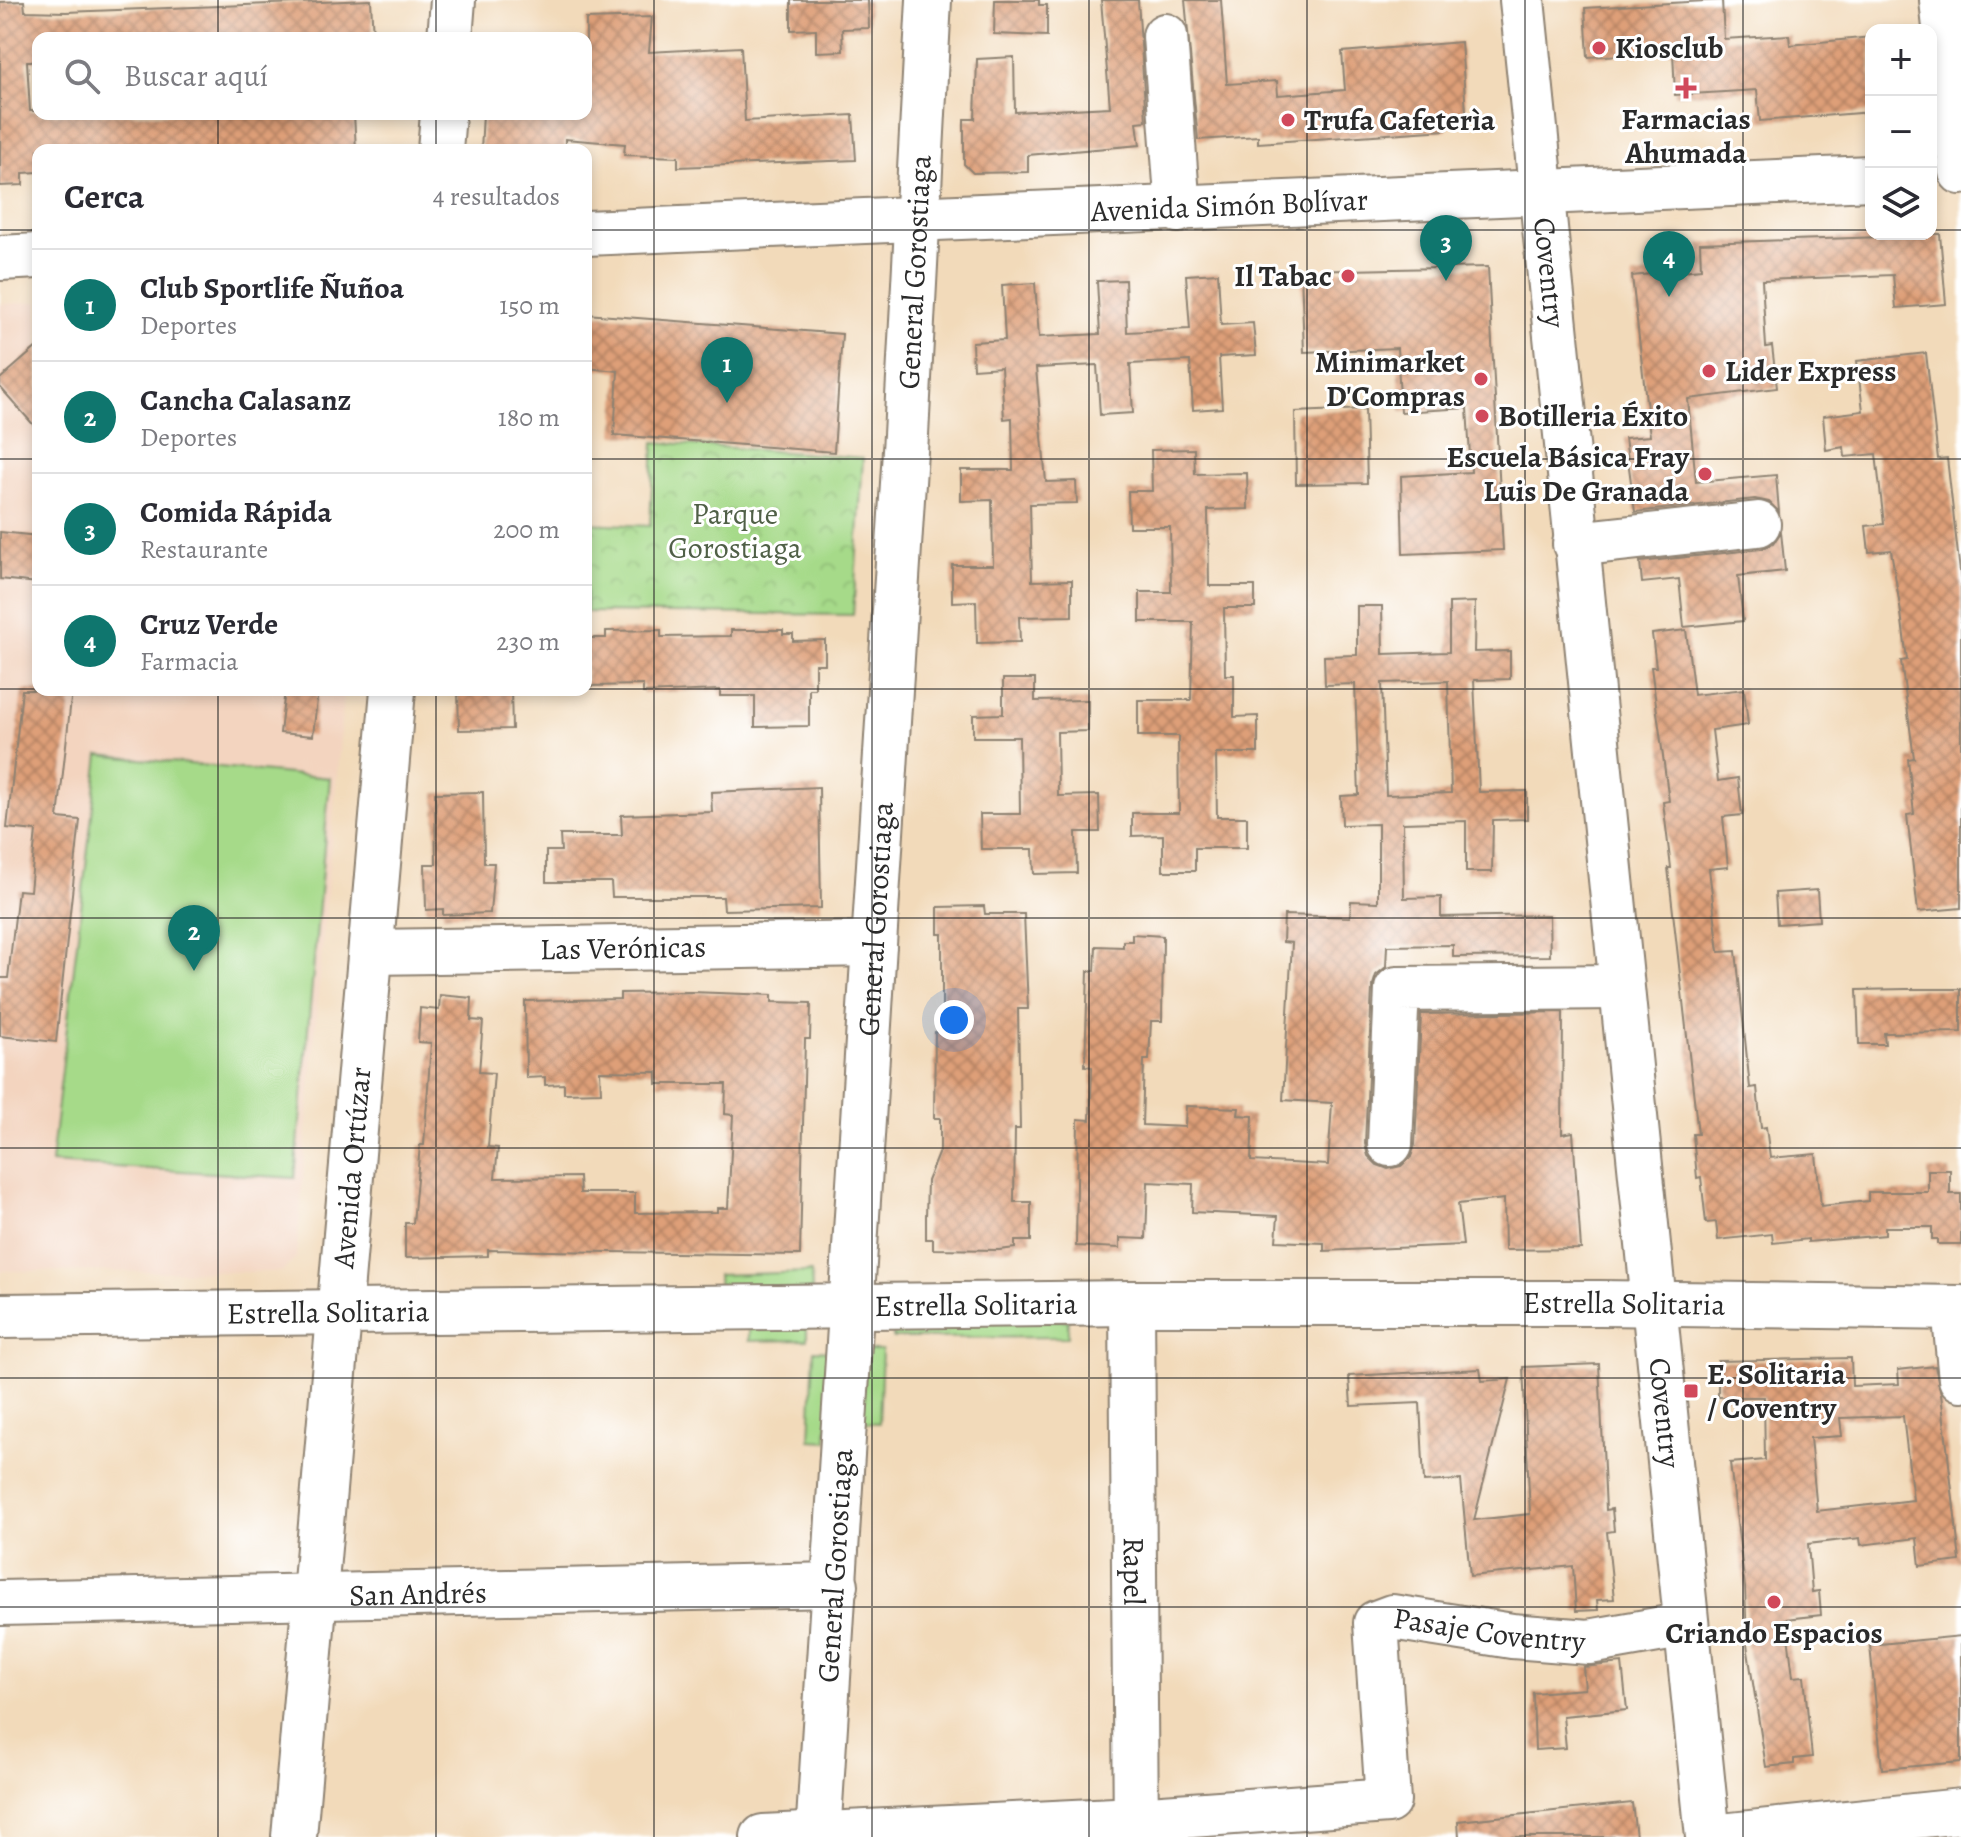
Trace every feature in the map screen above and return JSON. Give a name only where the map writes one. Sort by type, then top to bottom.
[{"type":"street","points":[[450,32],[453,0]]},
{"type":"street","name":"General Gorostiaga","points":[[818,1836],[853,1305],[929,0]]},
{"type":"street","name":"Coventry","points":[[1522,0],[1619,987],[1710,1837]]},
{"type":"street","points":[[1937,175],[1961,173],[1942,0]]},
{"type":"street","points":[[1165,36],[1178,210]]},
{"type":"street","points":[[440,144],[442,120]]},
{"type":"street","name":"Avenida Simón Bolívar","points":[[592,233],[1865,178]]},
{"type":"street","points":[[0,258],[32,256]]},
{"type":"street","points":[[1575,544],[1758,524]]},
{"type":"street","name":"Avenida Ortúzar","points":[[294,1837],[392,696]]},
{"type":"street","name":"Las Verónicas","points":[[371,952],[874,944]]},
{"type":"street","points":[[1390,1144],[1397,989],[1619,987]]},
{"type":"street","name":"Estrella Solitaria","points":[[0,1316],[1132,1303],[1957,1308],[1960,1372]]},
{"type":"street","name":"Rapel","points":[[1132,1303],[1136,1828]]},
{"type":"street","name":"San Andrés","points":[[0,1603],[836,1585]]},
{"type":"street","name":"Pasaje Coventry","points":[[1136,1828],[1388,1801],[1376,1623],[1392,1617],[1512,1636],[1589,1642],[1686,1625]]},
{"type":"street","points":[[1710,1837],[1961,1811]]},
{"type":"street","points":[[763,1837],[1136,1828]]},
{"type":"shaded area","points":[[32,302],[32,696],[343,696],[296,1258],[282,1272],[0,1271],[0,304]]},
{"type":"green space","name":"Parque Gorostiaga","points":[[654,442],[863,458],[853,615],[592,612],[592,523],[650,526]]},
{"type":"green space","points":[[99,755],[330,778],[295,1178],[51,1163]]},
{"type":"green space","points":[[811,1272],[812,1290],[719,1292],[718,1275]]},
{"type":"green space","points":[[1068,1320],[1068,1337],[893,1338],[893,1321]]},
{"type":"green space","points":[[807,1322],[807,1340],[749,1341],[749,1323]]},
{"type":"green space","points":[[814,1350],[832,1351],[827,1441],[810,1440]]},
{"type":"green space","points":[[865,1350],[882,1350],[879,1423],[862,1422]]},
{"type":"building","points":[[371,0],[373,32],[32,32],[32,61],[27,61],[32,120],[354,120],[356,144],[32,144],[32,172],[23,173],[23,185],[0,186],[0,2],[24,1],[25,11]]},
{"type":"building","points":[[791,0],[868,0],[869,28],[842,29],[843,51],[816,52],[816,29],[791,30]]},
{"type":"building","points":[[995,0],[1039,0],[1039,5],[1047,5],[1047,36],[994,34]]},
{"type":"building","points":[[1101,0],[1138,0],[1146,121],[1137,122],[1140,145],[1028,155],[1028,172],[973,173],[964,164],[964,119],[975,119],[977,59],[1014,57],[1015,112],[1110,107]]},
{"type":"building","points":[[1185,0],[1221,0],[1227,84],[1277,81],[1278,95],[1345,90],[1342,52],[1461,42],[1466,112],[1446,130],[1258,143],[1258,136],[1198,140]]},
{"type":"building","points":[[1722,0],[1724,39],[1789,35],[1790,45],[1865,38],[1865,112],[1760,121],[1757,90],[1675,95],[1673,52],[1588,57],[1585,8]]},
{"type":"building","points":[[652,17],[649,52],[741,47],[745,121],[853,115],[856,160],[678,167],[678,157],[624,155],[625,144],[565,139],[565,144],[481,144],[483,120],[592,120],[592,32],[586,32],[586,19]]},
{"type":"building","points":[[1937,234],[1940,234],[1946,304],[1896,308],[1893,275],[1762,280],[1766,347],[1772,346],[1777,388],[1688,399],[1696,482],[1776,475],[1779,512],[1769,502],[1755,499],[1635,512],[1625,438],[1650,436],[1632,276],[1701,269],[1700,243],[1865,238],[1865,240],[1937,240]]},
{"type":"building","points":[[1488,267],[1503,550],[1403,554],[1401,476],[1471,472],[1467,408],[1401,412],[1397,348],[1304,352],[1301,271]]},
{"type":"building","points":[[1218,273],[1221,325],[1253,323],[1256,355],[1219,357],[1222,408],[1193,410],[1190,361],[1130,364],[1133,413],[1100,415],[1097,365],[1036,368],[1046,482],[1076,481],[1077,503],[1030,504],[1032,581],[1072,580],[1072,616],[1019,617],[1020,642],[977,643],[976,601],[952,602],[952,565],[993,565],[992,500],[961,501],[961,470],[1013,470],[1012,418],[1004,419],[1001,367],[973,369],[972,342],[1005,340],[1002,285],[1035,283],[1039,337],[1100,334],[1097,281],[1125,280],[1127,332],[1190,329],[1186,275]]},
{"type":"building","points":[[592,314],[842,334],[834,452],[614,435],[618,371],[592,369]]},
{"type":"building","points":[[32,351],[32,423],[0,387],[0,379]]},
{"type":"building","points":[[1926,353],[1938,459],[1947,458],[1961,581],[1961,908],[1918,912],[1907,815],[1914,814],[1908,759],[1914,758],[1901,661],[1907,660],[1901,613],[1891,550],[1869,552],[1866,526],[1884,524],[1876,454],[1845,457],[1844,447],[1826,450],[1823,416],[1863,411],[1857,361]]},
{"type":"building","points":[[1365,409],[1367,483],[1296,484],[1295,412]]},
{"type":"building","points":[[1194,449],[1195,474],[1247,473],[1248,509],[1208,510],[1209,586],[1255,586],[1255,608],[1224,608],[1225,675],[1234,675],[1234,717],[1258,716],[1258,753],[1216,753],[1217,817],[1247,817],[1247,848],[1195,848],[1195,871],[1163,871],[1163,835],[1132,836],[1132,813],[1179,813],[1178,736],[1138,736],[1138,700],[1191,700],[1193,622],[1140,622],[1140,592],[1171,592],[1170,527],[1129,527],[1128,491],[1152,491],[1151,450]]},
{"type":"building","points":[[0,532],[32,535],[32,582],[0,579]]},
{"type":"building","points":[[1781,532],[1785,571],[1738,576],[1743,621],[1684,627],[1679,579],[1642,583],[1640,562],[1761,549],[1773,544]]},
{"type":"building","points":[[1475,602],[1474,652],[1510,651],[1510,679],[1474,680],[1479,792],[1527,791],[1527,819],[1493,820],[1492,872],[1466,872],[1466,821],[1403,823],[1404,898],[1441,897],[1441,917],[1549,915],[1550,956],[1453,957],[1453,945],[1387,946],[1386,967],[1376,975],[1372,988],[1365,1144],[1368,1156],[1377,1165],[1388,1169],[1401,1166],[1411,1157],[1415,1145],[1421,1014],[1563,1012],[1562,1134],[1573,1132],[1581,1249],[1505,1250],[1504,1199],[1458,1204],[1463,1245],[1324,1251],[1324,1243],[1276,1241],[1278,1216],[1192,1212],[1193,1184],[1148,1182],[1146,1239],[1120,1238],[1120,1248],[1076,1246],[1078,1119],[1090,1120],[1092,1067],[1085,1066],[1088,971],[1095,971],[1096,946],[1123,947],[1123,941],[1132,941],[1132,934],[1163,936],[1162,1021],[1151,1021],[1149,1060],[1144,1060],[1142,1125],[1185,1127],[1186,1106],[1239,1108],[1238,1115],[1253,1116],[1251,1161],[1328,1165],[1332,1103],[1283,1100],[1292,943],[1283,942],[1284,915],[1350,917],[1351,901],[1378,902],[1378,824],[1342,825],[1341,796],[1359,795],[1355,684],[1325,685],[1324,656],[1357,655],[1357,606],[1382,606],[1383,654],[1449,652],[1449,603]],"holes":[[[1448,681],[1451,793],[1386,795],[1382,683]]]},
{"type":"building","points":[[661,630],[661,637],[731,636],[731,630],[783,630],[783,634],[793,634],[793,641],[825,640],[825,664],[815,664],[815,689],[809,689],[809,726],[755,727],[755,696],[720,696],[720,690],[643,693],[643,685],[592,686],[592,638],[606,638],[606,631]]},
{"type":"building","points":[[1686,630],[1694,695],[1744,689],[1748,725],[1712,730],[1718,781],[1738,778],[1742,815],[1723,817],[1728,867],[1709,869],[1719,952],[1736,951],[1750,1088],[1757,1087],[1761,1128],[1766,1127],[1770,1158],[1816,1154],[1821,1206],[1868,1201],[1868,1192],[1928,1192],[1928,1170],[1950,1170],[1950,1194],[1961,1194],[1961,1244],[1937,1244],[1937,1239],[1932,1239],[1932,1227],[1885,1227],[1885,1235],[1808,1242],[1808,1239],[1773,1243],[1772,1234],[1718,1240],[1716,1222],[1706,1223],[1701,1177],[1697,1178],[1693,1134],[1698,1134],[1668,868],[1671,868],[1663,802],[1669,801],[1651,667],[1656,667],[1652,634]]},
{"type":"building","points":[[1003,679],[1035,679],[1035,701],[1088,700],[1088,731],[1057,732],[1058,796],[1099,795],[1100,832],[1076,832],[1077,873],[1034,874],[1033,849],[981,849],[980,814],[1020,814],[1019,737],[973,737],[973,715],[1003,714]]},
{"type":"building","points":[[22,690],[32,690],[32,696],[71,696],[58,818],[80,820],[56,1042],[0,1036],[0,978],[8,978],[18,890],[30,891],[36,831],[7,828]]},
{"type":"building","points":[[284,696],[317,696],[313,736],[280,733]]},
{"type":"building","points":[[458,696],[511,696],[512,729],[459,730]]},
{"type":"building","points":[[819,787],[821,908],[724,910],[723,897],[612,897],[611,882],[546,882],[546,851],[561,851],[560,835],[622,835],[621,815],[712,812],[711,792]]},
{"type":"building","points":[[483,792],[484,863],[494,863],[490,913],[443,915],[443,909],[426,910],[425,864],[436,864],[435,793]]},
{"type":"building","points":[[1817,890],[1819,921],[1777,924],[1775,893]]},
{"type":"building","points":[[984,906],[985,914],[1024,914],[1028,1009],[1018,1009],[1020,1129],[1015,1129],[1014,1202],[1031,1202],[1031,1241],[1015,1241],[1015,1248],[999,1250],[933,1249],[933,1239],[926,1239],[926,1217],[927,1181],[940,1149],[940,1118],[934,1118],[935,1032],[942,1032],[942,934],[938,934],[938,907]]},
{"type":"building","points":[[1961,989],[1961,1032],[1884,1033],[1885,1044],[1859,1044],[1857,990]]},
{"type":"building","points":[[620,993],[772,995],[772,1002],[811,1003],[810,1039],[805,1039],[800,1255],[488,1250],[488,1256],[405,1258],[405,1223],[413,1223],[420,1145],[424,1145],[431,1043],[418,1042],[420,1008],[439,1010],[440,995],[472,998],[471,1020],[483,1021],[479,1072],[494,1073],[488,1147],[498,1148],[495,1178],[579,1177],[580,1193],[635,1193],[635,1213],[717,1212],[717,1208],[728,1208],[733,1115],[725,1114],[726,1084],[657,1084],[657,1072],[600,1071],[601,1092],[564,1093],[564,1084],[545,1085],[545,1077],[526,1078],[525,1001],[620,999]]},
{"type":"building","points":[[1851,1358],[1852,1386],[1899,1384],[1898,1370],[1935,1366],[1941,1394],[1960,1561],[1920,1566],[1917,1538],[1861,1545],[1860,1538],[1808,1544],[1812,1592],[1819,1591],[1821,1615],[1786,1619],[1793,1677],[1804,1676],[1812,1757],[1794,1759],[1794,1764],[1766,1767],[1747,1645],[1745,1588],[1730,1463],[1765,1460],[1764,1397],[1718,1397],[1718,1361]],"holes":[[[1903,1416],[1913,1500],[1817,1511],[1810,1438],[1842,1436],[1840,1418]]]},
{"type":"building","points":[[1599,1364],[1606,1510],[1612,1509],[1614,1531],[1607,1532],[1614,1599],[1597,1600],[1598,1610],[1576,1611],[1573,1566],[1470,1576],[1461,1480],[1424,1482],[1420,1403],[1351,1406],[1349,1376],[1480,1369],[1482,1381],[1510,1379],[1474,1520],[1530,1514],[1523,1367]]},
{"type":"building","points":[[1961,1636],[1961,1762],[1882,1769],[1870,1645]]},
{"type":"building","points":[[1622,1663],[1627,1710],[1563,1716],[1566,1748],[1535,1750],[1533,1693],[1585,1689],[1583,1667]]},
{"type":"building","points":[[1632,1803],[1636,1837],[1459,1837],[1458,1821]]},
{"type":"place","name":"Kiosclub","points":[[1599,48]]},
{"type":"place","name":"Farmacias Ahumada","points":[[1686,88]]},
{"type":"place","name":"Trufa Cafeterìa","points":[[1288,120]]},
{"type":"place","name":"Il Tabac","points":[[1348,276]]},
{"type":"place","name":"Comida Rápida","points":[[1446,281]]},
{"type":"place","name":"Cruz Verde","points":[[1669,297]]},
{"type":"place","name":"Lider Express","points":[[1709,371]]},
{"type":"place","name":"Minimarket D'Compras","points":[[1481,379]]},
{"type":"place","name":"Club Sportlife Ñuñoa","points":[[727,403]]},
{"type":"place","name":"Botilleria Éxito","points":[[1482,416]]},
{"type":"place","name":"Escuela Básica Fray Luis De Granada","points":[[1705,474]]},
{"type":"place","name":"Cancha Calasanz","points":[[194,971]]},
{"type":"place","name":"E. Solitaria / Coventry","points":[[1691,1391]]},
{"type":"place","name":"Criando Espacios","points":[[1774,1602]]}]
